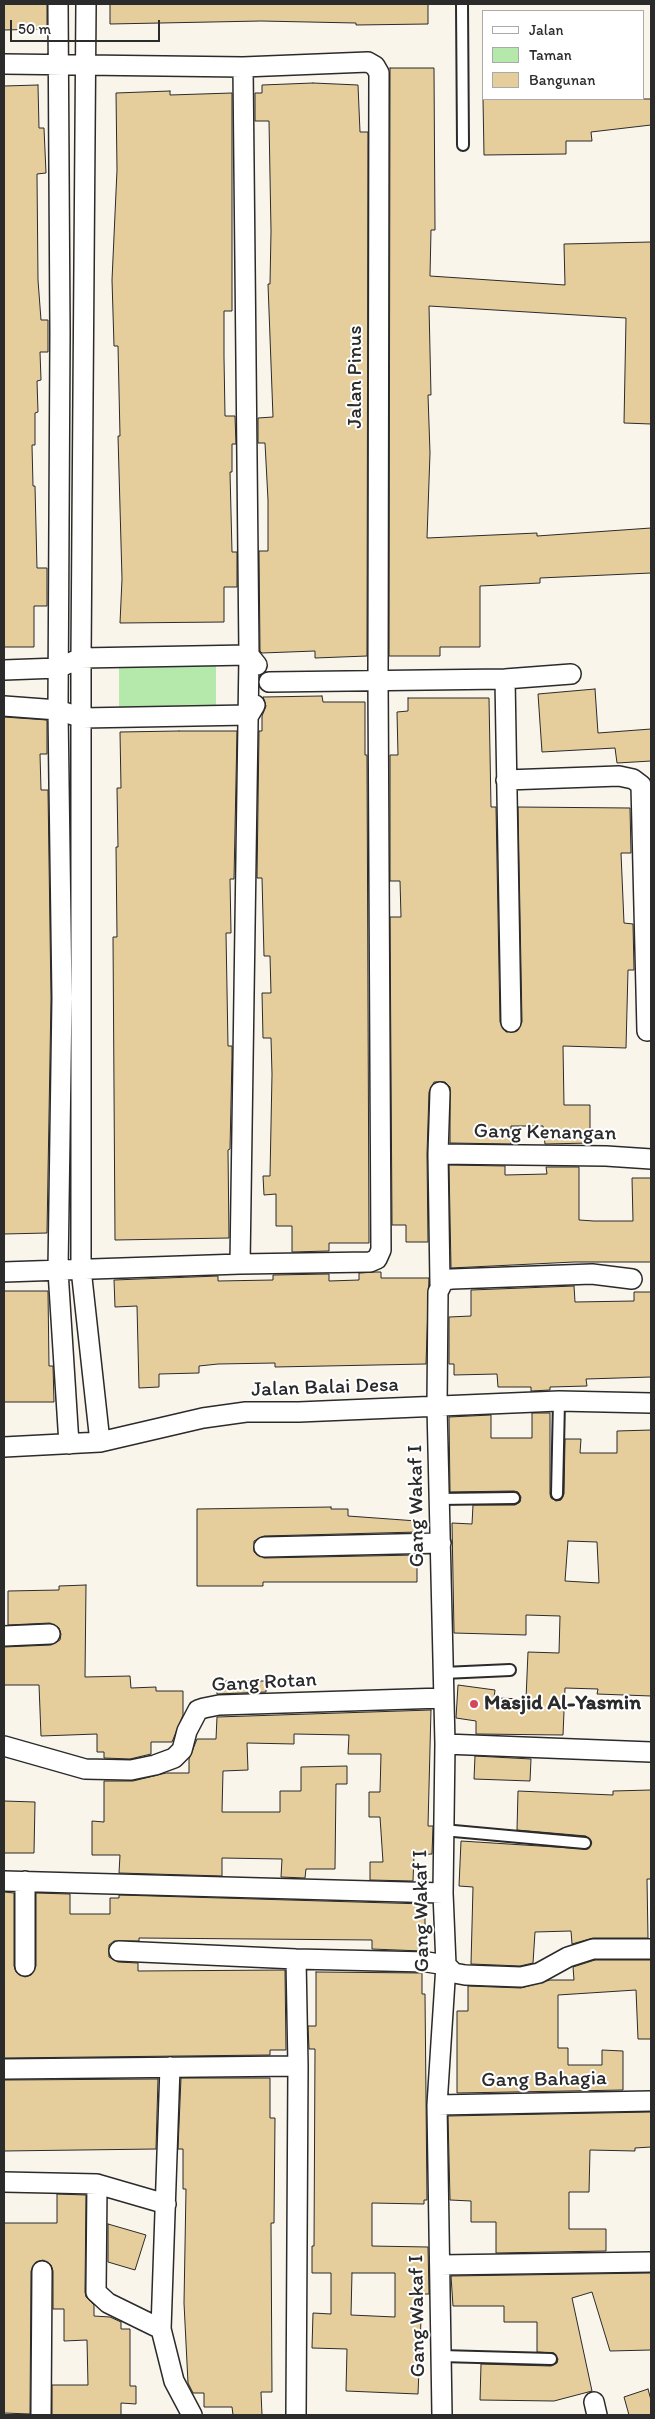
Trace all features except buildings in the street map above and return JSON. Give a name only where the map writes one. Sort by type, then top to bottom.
[{"type":"street","points":[[58,4],[60,334],[58,710],[62,998],[58,1271],[69,1444]]},
{"type":"street","points":[[86,4],[81,658],[82,1269],[100,1442]]},
{"type":"street","name":"Jalan Pinus","points":[[240,1264],[370,1262],[380,1255],[378,74],[375,66],[368,62],[243,67]]},
{"type":"street","points":[[4,64],[243,67],[249,655],[240,1264],[4,1272]]},
{"type":"street","points":[[60,334],[83,333]]},
{"type":"street","points":[[4,670],[58,668],[81,658],[249,655]]},
{"type":"street","points":[[249,655],[269,682]]},
{"type":"street","points":[[269,682],[505,679],[571,674]]},
{"type":"street","points":[[505,679],[511,1022]]},
{"type":"street","points":[[249,715],[269,682]]},
{"type":"street","points":[[4,706],[58,710],[82,718],[249,715]]},
{"type":"street","points":[[506,780],[619,776],[633,779],[647,794],[647,1031]]},
{"type":"street","points":[[62,998],[82,996]]},
{"type":"street","name":"Gang Wakaf I","points":[[440,1092],[438,1154],[440,1284],[436,1303],[445,1744],[443,1893],[446,1965],[436,2105],[442,2415]]},
{"type":"street","name":"Gang Kenangan","points":[[438,1154],[589,1156],[651,1159]]},
{"type":"street","points":[[440,1284],[444,1280],[452,1279],[572,1274],[592,1274],[632,1279]]},
{"type":"street","name":"Jalan Balai Desa","points":[[4,1447],[100,1442],[203,1418],[246,1412],[299,1412],[559,1400],[651,1403]]},
{"type":"street","points":[[264,1547],[441,1543]]},
{"type":"street","points":[[4,1636],[50,1634]]},
{"type":"street","name":"Gang Rotan","points":[[4,1746],[85,1770],[131,1770],[168,1762],[179,1754],[193,1718],[198,1710],[204,1708],[219,1705],[443,1698]]},
{"type":"street","points":[[445,1744],[651,1752]]},
{"type":"street","points":[[4,1881],[443,1893]]},
{"type":"street","points":[[25,1881],[25,1966]]},
{"type":"street","points":[[119,1951],[296,1959],[427,1962],[446,1965],[454,1972],[465,1975],[521,1977],[539,1973],[568,1957],[593,1949],[651,1949]]},
{"type":"street","points":[[296,1959],[298,2066],[296,2415]]},
{"type":"street","points":[[4,2069],[298,2066]]},
{"type":"street","points":[[170,2067],[160,2328],[174,2381],[192,2415]]},
{"type":"street","name":"Gang Bahagia","points":[[436,2105],[651,2101]]},
{"type":"street","points":[[4,2182],[96,2184],[166,2204]]},
{"type":"street","points":[[96,2184],[96,2292],[108,2303],[160,2328]]},
{"type":"street","points":[[440,2264],[607,2264],[651,2262]]},
{"type":"street","points":[[41,2415],[42,2271]]},
{"type":"lane","points":[[462,4],[463,145]]},
{"type":"lane","points":[[557,1494],[559,1400]]},
{"type":"lane","points":[[439,1499],[514,1498]]},
{"type":"lane","points":[[443,1673],[510,1670]]},
{"type":"lane","points":[[444,1830],[585,1842]]},
{"type":"lane","points":[[441,2356],[551,2359]]},
{"type":"green space","points":[[119,657],[216,658],[216,712],[119,711]]},
{"type":"place","name":"Masjid Al-Yasmin","points":[[474,1704]]}]
